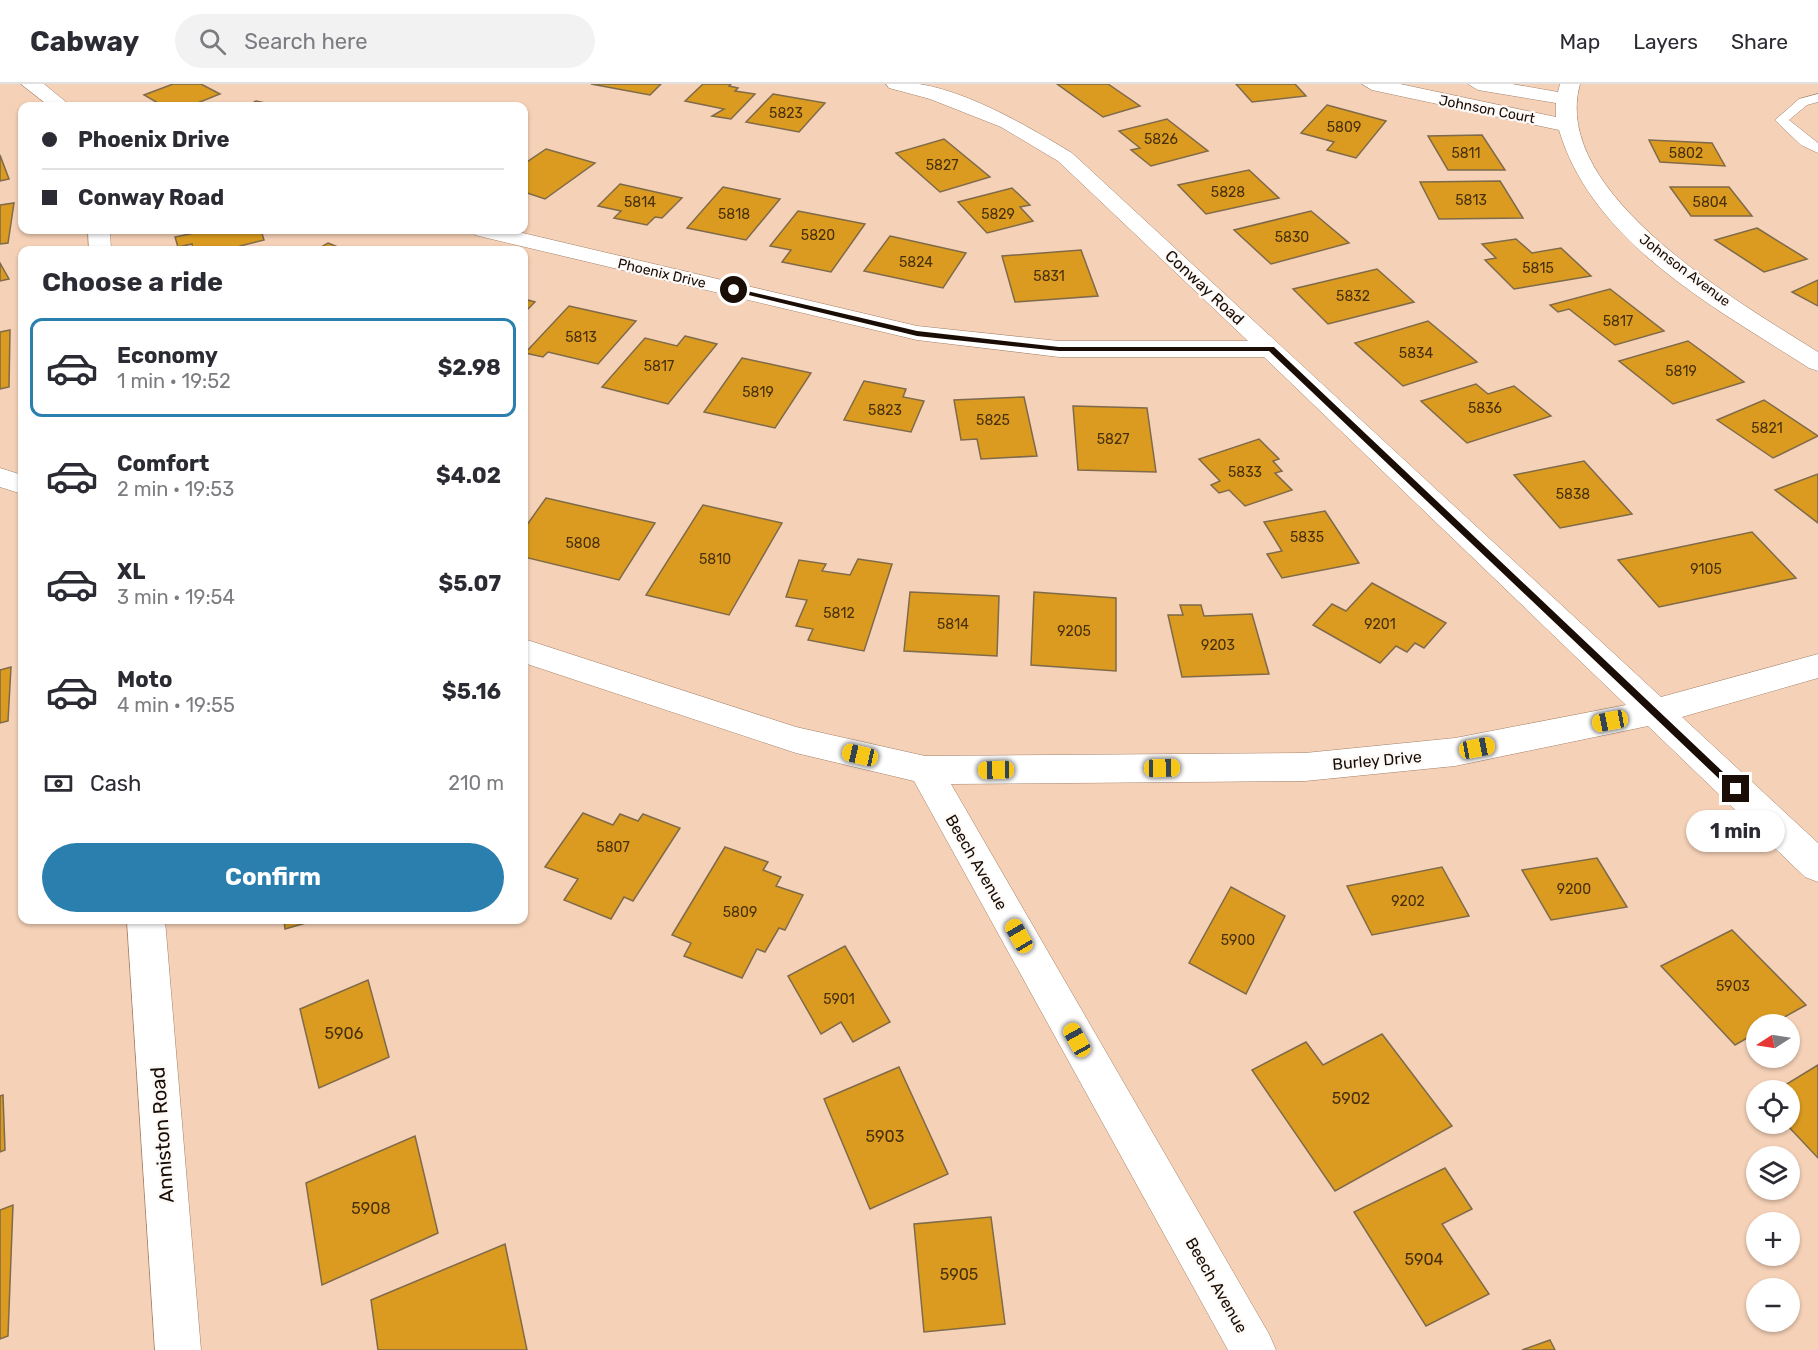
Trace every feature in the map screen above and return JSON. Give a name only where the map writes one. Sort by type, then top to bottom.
[{"type":"street","points":[[31,84],[56,102]]},
{"type":"street","name":"Conway Road","points":[[896,84],[937,95],[1008,123],[1065,157],[1271,348],[1818,866]]},
{"type":"street","name":"Johnson Court","points":[[1372,84],[1566,125]]},
{"type":"street","name":"Johnson Court","points":[[1478,84],[1567,92]]},
{"type":"street","name":"Johnson Avenue","points":[[1567,92],[1566,125],[1584,170],[1604,200],[1644,242],[1722,300],[1818,363]]},
{"type":"street","name":"Phoenix Drive","points":[[500,234],[917,333],[1059,349],[1271,348]]},
{"type":"street","points":[[0,477],[18,484]]},
{"type":"street","points":[[528,652],[796,740],[925,770]]},
{"type":"street","name":"Burley Drive","points":[[925,770],[1305,766],[1455,752],[1654,712],[1818,666]]},
{"type":"street","name":"Beech Avenue","points":[[925,770],[1253,1350]]},
{"type":"street","name":"Anniston Road","points":[[146,924],[178,1350]]},
{"type":"lane","points":[[1818,98],[1803,102],[1781,120],[1806,142],[1818,149]]},
{"type":"building","points":[[173,84],[201,84],[220,94],[200,102],[156,102],[144,95]]},
{"type":"building","points":[[591,84],[661,84],[650,95]]},
{"type":"building","points":[[703,84],[731,84],[729,86],[738,88],[735,91],[755,94],[731,119],[712,116],[724,109],[685,101]]},
{"type":"building","points":[[1057,84],[1108,84],[1140,106],[1103,117]]},
{"type":"building","points":[[1236,84],[1295,84],[1306,96],[1252,102]]},
{"type":"building","points":[[773,94],[825,103],[799,132],[746,122]]},
{"type":"building","points":[[1327,105],[1386,121],[1356,158],[1327,150],[1334,142],[1301,133]]},
{"type":"building","points":[[1167,119],[1208,151],[1151,166],[1131,150],[1140,148],[1119,131]]},
{"type":"building","points":[[1482,135],[1505,170],[1448,170],[1428,136]]},
{"type":"building","points":[[944,139],[990,177],[940,192],[896,153]]},
{"type":"building","points":[[1649,140],[1712,143],[1725,166],[1660,162]]},
{"type":"building","points":[[546,149],[595,163],[545,199],[528,193],[528,161]]},
{"type":"building","points":[[0,155],[9,179],[0,181]]},
{"type":"building","points":[[1249,170],[1279,198],[1206,214],[1178,185]]},
{"type":"building","points":[[1500,181],[1523,218],[1439,219],[1420,182]]},
{"type":"building","points":[[620,184],[682,198],[662,218],[655,217],[647,225],[614,218],[621,211],[598,206]]},
{"type":"building","points":[[723,187],[780,199],[746,240],[687,228]]},
{"type":"building","points":[[1670,187],[1729,187],[1752,216],[1691,216]]},
{"type":"building","points":[[1012,188],[1030,205],[1020,207],[1033,221],[987,233],[958,202]]},
{"type":"building","points":[[14,203],[8,243],[0,244],[0,205]]},
{"type":"building","points":[[798,211],[865,224],[831,272],[782,262],[791,250],[770,246]]},
{"type":"building","points":[[1311,211],[1349,243],[1271,264],[1234,230]]},
{"type":"building","points":[[1757,228],[1807,259],[1764,272],[1715,240]]},
{"type":"building","points":[[189,234],[262,234],[264,240],[240,246],[192,246],[192,244],[178,246],[175,237]]},
{"type":"building","points":[[890,236],[966,253],[943,288],[864,271]]},
{"type":"building","points":[[1516,239],[1532,253],[1561,248],[1591,276],[1514,289],[1485,260],[1496,258],[1482,244]]},
{"type":"building","points":[[1081,250],[1098,296],[1015,302],[1002,256]]},
{"type":"building","points":[[0,263],[9,279],[0,281]]},
{"type":"building","points":[[1377,269],[1414,302],[1328,324],[1293,289]]},
{"type":"building","points":[[1818,280],[1818,306],[1792,292]]},
{"type":"building","points":[[1610,289],[1664,331],[1615,345],[1569,309],[1558,312],[1550,305]]},
{"type":"building","points":[[528,300],[535,302],[528,309]]},
{"type":"building","points":[[569,306],[636,321],[598,364],[548,352],[543,357],[528,354],[528,350]]},
{"type":"building","points":[[1428,321],[1477,362],[1403,386],[1355,343]]},
{"type":"building","points":[[10,330],[9,387],[0,389],[0,332]]},
{"type":"building","points":[[685,336],[717,344],[668,404],[602,387],[645,338],[677,346]]},
{"type":"building","points":[[1688,341],[1744,382],[1673,404],[1619,361]]},
{"type":"building","points":[[742,358],[811,373],[775,428],[704,412]]},
{"type":"building","points":[[864,381],[906,389],[903,397],[924,401],[911,432],[844,420]]},
{"type":"building","points":[[1476,384],[1488,394],[1514,386],[1551,416],[1467,443],[1421,401]]},
{"type":"building","points":[[1024,397],[1037,456],[981,459],[977,439],[961,440],[954,400]]},
{"type":"building","points":[[1764,400],[1818,436],[1773,458],[1717,420]]},
{"type":"building","points":[[1073,406],[1147,408],[1156,472],[1078,470]]},
{"type":"building","points":[[1259,439],[1279,459],[1273,461],[1282,471],[1275,473],[1292,490],[1245,506],[1229,490],[1219,493],[1211,485],[1220,481],[1199,459]]},
{"type":"building","points":[[1584,461],[1632,514],[1560,528],[1514,475]]},
{"type":"building","points":[[1818,474],[1818,523],[1775,490]]},
{"type":"building","points":[[546,498],[655,523],[619,580],[528,558],[528,523]]},
{"type":"building","points":[[703,505],[782,523],[729,615],[646,595]]},
{"type":"building","points":[[1325,511],[1359,563],[1282,578],[1267,554],[1282,551],[1264,522]]},
{"type":"building","points":[[1752,532],[1796,578],[1659,607],[1618,560]]},
{"type":"building","points":[[858,559],[892,564],[864,651],[808,640],[813,629],[796,626],[807,600],[786,597],[799,560],[826,564],[822,571],[850,575]]},
{"type":"building","points":[[1372,583],[1446,623],[1424,648],[1415,643],[1407,652],[1396,646],[1380,663],[1313,625],[1332,604],[1346,611]]},
{"type":"building","points":[[910,592],[999,596],[997,656],[904,651]]},
{"type":"building","points":[[1034,592],[1116,598],[1116,671],[1031,665]]},
{"type":"building","points":[[1180,605],[1201,605],[1204,616],[1252,614],[1269,674],[1182,677],[1168,615],[1183,615]]},
{"type":"building","points":[[11,667],[8,721],[0,723],[0,670]]},
{"type":"building","points":[[583,813],[613,825],[620,814],[638,821],[643,814],[680,828],[633,901],[624,897],[611,919],[564,900],[578,879],[545,867]]},
{"type":"building","points":[[725,847],[768,862],[763,870],[781,877],[776,886],[803,895],[785,930],[779,928],[765,952],[757,949],[742,978],[684,956],[691,943],[672,935]]},
{"type":"building","points":[[1597,858],[1627,907],[1551,920],[1522,870]]},
{"type":"building","points":[[1442,867],[1469,916],[1372,935],[1347,886]]},
{"type":"building","points":[[1231,887],[1285,916],[1246,994],[1189,963]]},
{"type":"building","points":[[284,924],[302,924],[285,929]]},
{"type":"building","points":[[1732,930],[1806,1005],[1790,1014],[1746,1014],[1746,1039],[1735,1045],[1661,966]]},
{"type":"building","points":[[845,946],[890,1022],[853,1042],[841,1022],[821,1034],[788,976]]},
{"type":"building","points":[[368,980],[389,1057],[319,1088],[300,1009]]},
{"type":"building","points":[[1382,1034],[1452,1126],[1335,1191],[1252,1070],[1306,1042],[1323,1065]]},
{"type":"building","points":[[1818,1065],[1818,1158],[1795,1134],[1800,1134],[1800,1080],[1793,1080]]},
{"type":"building","points":[[899,1067],[948,1174],[870,1209],[824,1099]]},
{"type":"building","points":[[3,1095],[5,1150],[0,1152],[0,1096]]},
{"type":"building","points":[[415,1136],[438,1233],[322,1285],[306,1183]]},
{"type":"building","points":[[1445,1168],[1472,1209],[1442,1224],[1489,1294],[1426,1326],[1354,1212]]},
{"type":"building","points":[[13,1205],[8,1336],[0,1339],[0,1210]]},
{"type":"building","points":[[991,1217],[1005,1324],[924,1332],[914,1224]]},
{"type":"building","points":[[505,1244],[527,1350],[378,1350],[371,1300]]},
{"type":"building","points":[[1550,1340],[1555,1350],[1522,1350]]},
{"type":"route","points":[[734,290],[917,333],[1059,349],[1271,348],[1736,789]]}]
